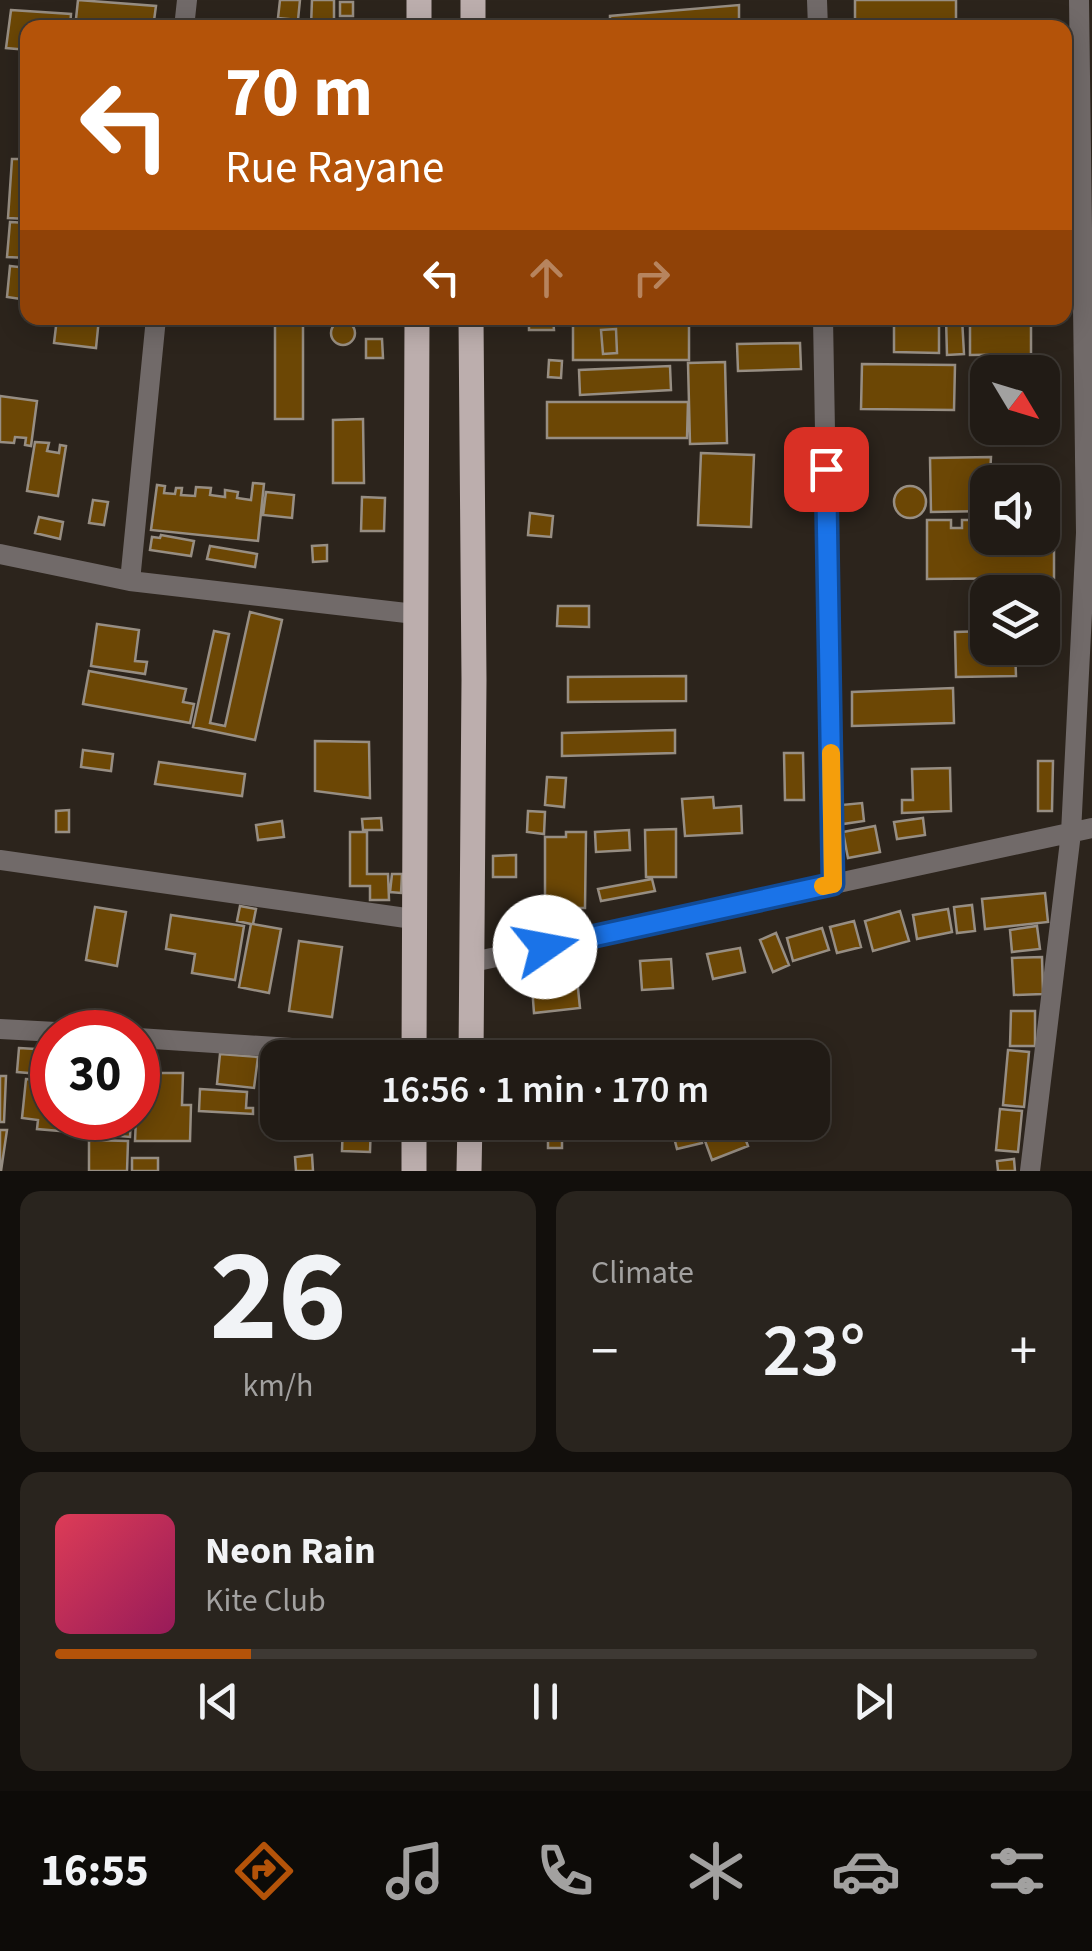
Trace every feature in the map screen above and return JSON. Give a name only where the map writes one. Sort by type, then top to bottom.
[{"type":"main road","points":[[414,1040],[417,325]]},
{"type":"main road","points":[[471,1040],[472,325]]},
{"type":"main road","points":[[414,1140],[414,1171]]},
{"type":"main road","points":[[468,1171],[469,1140]]},
{"type":"street","points":[[1030,1171],[1082,831],[1089,532],[1086,82],[1078,0]]},
{"type":"street","points":[[130,581],[155,325]]},
{"type":"street","points":[[823,325],[833,884]]},
{"type":"street","points":[[0,554],[130,581],[414,614]]},
{"type":"street","points":[[472,962],[1082,831]]},
{"type":"street","points":[[0,860],[413,918]]},
{"type":"street","points":[[0,1029],[30,1031]]},
{"type":"street","points":[[160,1040],[260,1046]]},
{"type":"building","points":[[78,0],[156,6],[154,20],[76,20]]},
{"type":"building","points":[[280,0],[300,0],[298,20],[278,18]]},
{"type":"building","points":[[312,0],[334,0],[334,20],[311,20]]},
{"type":"building","points":[[855,0],[956,0],[956,20],[855,20]]},
{"type":"building","points":[[340,2],[353,2],[353,16],[340,16]]},
{"type":"building","points":[[739,5],[739,20],[610,20],[610,16]]},
{"type":"building","points":[[11,10],[71,14],[71,20],[20,20],[20,49],[6,48]]},
{"type":"building","points":[[12,159],[20,159],[20,219],[8,218]]},
{"type":"building","points":[[10,222],[20,223],[20,258],[7,257]]},
{"type":"building","points":[[10,266],[20,267],[20,299],[7,297]]},
{"type":"building","points":[[56,325],[98,325],[96,348],[54,343]]},
{"type":"building","points":[[275,325],[303,325],[303,419],[275,419]]},
{"type":"building","points":[[335,325],[354,328],[354,338],[348,344],[338,344],[332,338]]},
{"type":"building","points":[[529,325],[554,325],[554,330],[529,330]]},
{"type":"building","points":[[573,325],[689,325],[689,360],[573,360]]},
{"type":"building","points":[[894,325],[939,325],[939,353],[894,352]]},
{"type":"building","points":[[946,325],[962,325],[964,354],[947,355]]},
{"type":"building","points":[[970,325],[1031,325],[1031,354],[970,355]]},
{"type":"building","points":[[616,329],[617,353],[603,354],[601,330]]},
{"type":"building","points":[[366,339],[382,339],[383,358],[366,358]]},
{"type":"building","points":[[800,343],[801,369],[738,371],[737,344]]},
{"type":"building","points":[[549,360],[562,361],[561,378],[548,377]]},
{"type":"building","points":[[725,362],[727,443],[690,444],[688,363]]},
{"type":"building","points":[[862,364],[955,365],[954,410],[861,409]]},
{"type":"building","points":[[670,366],[671,390],[580,395],[579,370]]},
{"type":"building","points":[[0,396],[37,401],[31,446],[25,445],[26,438],[15,437],[14,443],[0,442]]},
{"type":"building","points":[[547,402],[688,402],[687,438],[547,438]]},
{"type":"building","points":[[363,419],[364,483],[333,483],[333,420]]},
{"type":"building","points":[[35,442],[49,443],[47,451],[59,453],[60,445],[66,446],[58,496],[27,491]]},
{"type":"building","points":[[701,453],[754,455],[751,527],[698,525]]},
{"type":"building","points":[[991,457],[991,465],[970,465],[970,511],[931,512],[930,458]]},
{"type":"building","points":[[253,483],[264,484],[258,541],[151,530],[157,485],[165,486],[164,493],[175,494],[176,488],[182,488],[181,495],[195,496],[196,487],[211,488],[210,495],[225,497],[225,490],[238,492],[237,498],[251,500]]},
{"type":"building","points":[[910,486],[922,490],[926,502],[922,514],[910,518],[898,514],[894,502],[898,490]]},
{"type":"building","points":[[266,492],[294,495],[292,518],[263,515]]},
{"type":"building","points":[[362,497],[385,498],[384,531],[361,531]]},
{"type":"building","points":[[93,500],[108,502],[104,525],[89,523]]},
{"type":"building","points":[[530,513],[553,516],[551,537],[528,535]]},
{"type":"building","points":[[39,517],[63,522],[60,539],[35,533]]},
{"type":"building","points":[[927,520],[951,520],[951,528],[962,528],[962,520],[970,520],[970,555],[1054,555],[1054,575],[927,579]]},
{"type":"building","points":[[152,537],[194,541],[191,556],[150,550]]},
{"type":"building","points":[[327,545],[327,561],[313,562],[312,546]]},
{"type":"building","points":[[210,546],[257,554],[255,567],[207,559]]},
{"type":"building","points":[[558,606],[589,606],[589,627],[557,626]]},
{"type":"building","points":[[250,612],[282,620],[255,740],[193,727],[214,631],[229,634],[210,723],[225,726]]},
{"type":"building","points":[[97,624],[139,630],[135,661],[147,662],[145,674],[91,666]]},
{"type":"building","points":[[955,632],[970,632],[970,665],[1016,665],[1016,676],[956,677]]},
{"type":"building","points":[[89,671],[186,689],[183,702],[194,704],[190,723],[83,704]]},
{"type":"building","points":[[686,676],[686,701],[568,702],[568,677]]},
{"type":"building","points":[[953,688],[954,723],[852,726],[852,692]]},
{"type":"building","points":[[675,730],[675,753],[562,756],[562,733]]},
{"type":"building","points":[[315,741],[369,742],[370,798],[315,791]]},
{"type":"building","points":[[83,750],[113,754],[111,771],[81,767]]},
{"type":"building","points":[[784,753],[803,753],[804,800],[785,800]]},
{"type":"building","points":[[1038,761],[1053,761],[1052,811],[1038,811]]},
{"type":"building","points":[[159,762],[245,774],[242,796],[155,784]]},
{"type":"building","points":[[950,768],[951,811],[902,813],[902,800],[913,800],[912,769]]},
{"type":"building","points":[[547,777],[566,778],[564,807],[545,805]]},
{"type":"building","points":[[713,797],[714,808],[741,806],[742,833],[685,836],[682,799]]},
{"type":"building","points":[[862,803],[864,821],[843,824],[841,805]]},
{"type":"building","points":[[69,810],[69,832],[56,832],[56,811]]},
{"type":"building","points":[[528,811],[545,812],[544,834],[527,832]]},
{"type":"building","points":[[381,818],[382,830],[363,830],[362,819]]},
{"type":"building","points":[[923,818],[925,835],[897,839],[894,822]]},
{"type":"building","points":[[282,821],[284,837],[258,840],[256,825]]},
{"type":"building","points":[[875,826],[880,852],[848,858],[843,832]]},
{"type":"building","points":[[676,829],[676,877],[646,877],[645,830]]},
{"type":"building","points":[[629,830],[630,850],[596,852],[595,832]]},
{"type":"building","points":[[350,832],[367,832],[367,874],[388,874],[389,900],[370,900],[370,886],[350,886]]},
{"type":"building","points":[[566,832],[586,832],[585,908],[545,908],[545,837],[566,837]]},
{"type":"building","points":[[516,855],[516,877],[493,877],[493,856]]},
{"type":"building","points":[[392,874],[402,874],[401,893],[390,892]]},
{"type":"building","points":[[652,879],[655,891],[601,901],[598,889]]},
{"type":"building","points":[[1045,893],[1048,922],[985,929],[982,899]]},
{"type":"building","points":[[972,905],[975,931],[957,933],[954,907]]},
{"type":"building","points":[[240,906],[256,909],[253,924],[281,929],[269,993],[239,987],[251,924],[237,921]]},
{"type":"building","points":[[95,907],[126,912],[117,966],[86,960]]},
{"type":"building","points":[[948,909],[952,932],[917,939],[913,915]]},
{"type":"building","points":[[900,911],[909,941],[873,951],[865,921]]},
{"type":"building","points":[[171,915],[244,926],[235,980],[192,973],[195,954],[166,949]]},
{"type":"building","points":[[854,921],[861,947],[837,953],[830,927]]},
{"type":"building","points":[[1037,926],[1040,949],[1012,952],[1010,930]]},
{"type":"building","points":[[822,928],[829,950],[793,961],[787,938]]},
{"type":"building","points":[[776,933],[789,965],[773,972],[760,940]]},
{"type":"building","points":[[299,941],[342,947],[332,1017],[289,1011]]},
{"type":"building","points":[[740,948],[745,972],[713,979],[707,954]]},
{"type":"building","points":[[1042,957],[1043,994],[1014,995],[1012,958]]},
{"type":"building","points":[[671,959],[673,988],[642,990],[640,961]]},
{"type":"building","points":[[576,969],[580,1008],[534,1013],[531,973]]},
{"type":"building","points":[[1011,1011],[1035,1011],[1035,1046],[1010,1046]]},
{"type":"building","points":[[19,1048],[30,1049],[30,1073],[17,1072]]},
{"type":"building","points":[[1008,1050],[1029,1052],[1024,1107],[1003,1105]]},
{"type":"building","points":[[220,1054],[258,1057],[254,1088],[217,1084]]},
{"type":"building","points":[[160,1073],[183,1073],[182,1105],[191,1105],[190,1141],[135,1141],[160,1140]]},
{"type":"building","points":[[0,1076],[6,1076],[4,1122],[0,1122]]},
{"type":"building","points":[[26,1079],[30,1079],[30,1119],[22,1118]]},
{"type":"building","points":[[200,1089],[247,1092],[246,1108],[253,1108],[253,1114],[199,1111]]},
{"type":"building","points":[[1000,1109],[1022,1111],[1018,1152],[996,1150]]},
{"type":"building","points":[[0,1130],[7,1130],[1,1171],[0,1171]]},
{"type":"building","points":[[89,1140],[128,1141],[127,1171],[89,1171]]},
{"type":"building","points":[[342,1140],[370,1140],[370,1152],[342,1151]]},
{"type":"building","points":[[548,1140],[562,1140],[562,1148],[548,1148]]},
{"type":"building","points":[[675,1140],[701,1140],[702,1143],[677,1149]]},
{"type":"building","points":[[746,1140],[748,1146],[712,1160],[705,1141]]},
{"type":"building","points":[[312,1155],[313,1171],[296,1171],[295,1157]]},
{"type":"building","points":[[132,1158],[158,1158],[158,1171],[132,1171]]},
{"type":"building","points":[[1014,1159],[1015,1171],[998,1171],[997,1161]]},
{"type":"slow traffic","points":[[823,886],[833,884],[831,753]]},
{"type":"route","points":[[545,947],[833,884],[826,469]]}]
